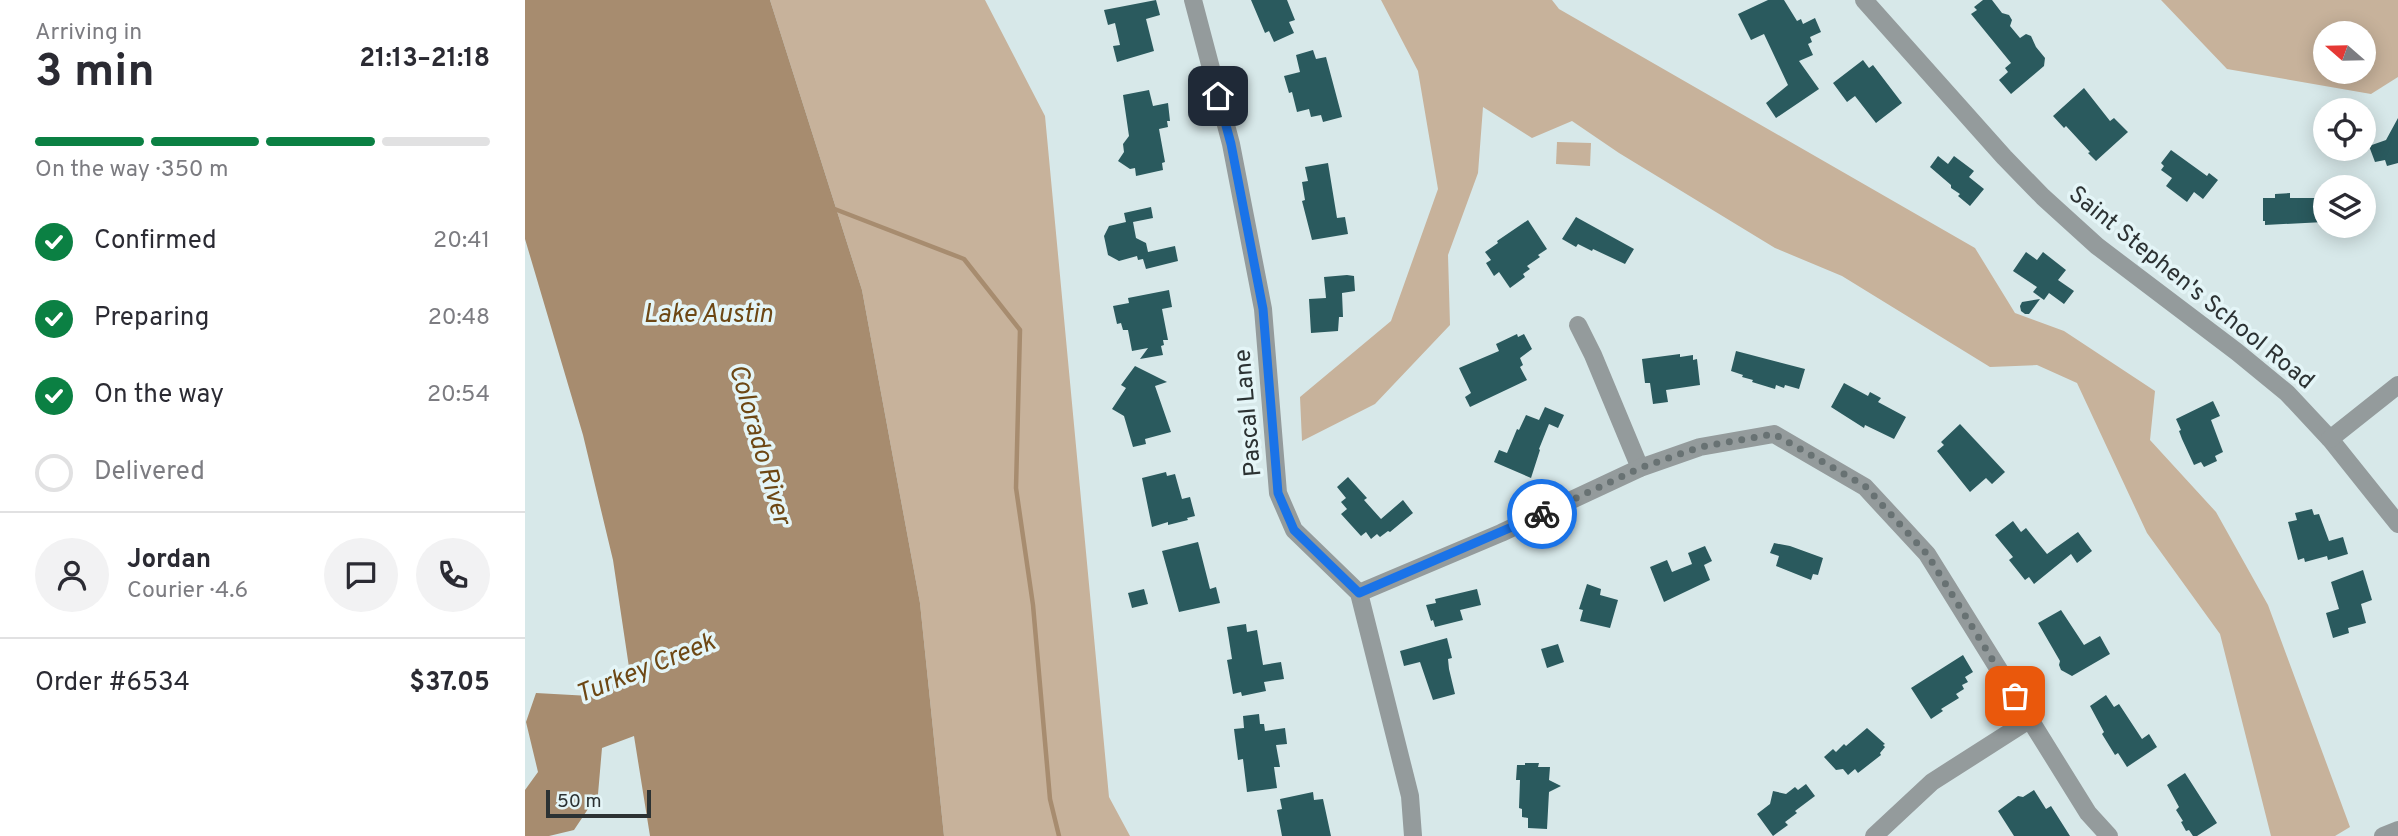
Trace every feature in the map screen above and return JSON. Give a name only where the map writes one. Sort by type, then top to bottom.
[{"type":"street","name":"Pascal Lane","points":[[1193,0],[1231,144],[1263,309],[1278,493],[1294,530],[1359,593]]},
{"type":"street","name":"Saint Stephen's School Road","points":[[1864,0],[2043,197],[2097,246],[2287,393],[2330,439],[2398,524]]},
{"type":"street","points":[[1578,325],[1640,468]]},
{"type":"street","points":[[2330,439],[2398,385]]},
{"type":"street","points":[[1413,836],[1410,796],[1359,593],[1501,533],[1640,468],[1700,447],[1774,434],[1865,486],[1927,554],[2088,813],[2109,836]]},
{"type":"street","points":[[1874,836],[1933,782],[2029,720]]},
{"type":"street","points":[[2383,836],[2398,830]]},
{"type":"shaded area","points":[[770,0],[985,0],[1045,116],[1109,797],[1130,836],[944,836],[920,603],[862,290]]},
{"type":"shaded area","points":[[1381,0],[1552,0],[1559,9],[1975,248],[2015,313],[2064,331],[2155,391],[2150,440],[2216,512],[2268,605],[2350,827],[2335,836],[2271,836],[2220,634],[2147,533],[2077,383],[2037,365],[1990,367],[1842,276],[1775,248],[1619,153],[1572,121],[1532,138],[1483,107],[1478,173],[1448,255],[1450,325],[1375,404],[1302,441],[1300,397],[1391,321],[1438,189],[1418,71]]},
{"type":"shaded area","points":[[2161,0],[2398,0],[2398,77],[2371,94],[2313,84],[2377,84],[2377,21],[2313,21],[2313,84],[2227,69]]},
{"type":"shaded area","points":[[1557,142],[1591,143],[1590,166],[1556,164]]},
{"type":"water","name":"Lake Austin","points":[[525,0],[770,0],[862,290],[920,603],[944,836],[650,836],[634,736],[602,748],[598,794],[574,830],[549,836],[525,836],[525,790],[538,772],[526,722],[536,693],[590,696],[630,674],[613,560],[583,435],[525,239]]},
{"type":"building","points":[[1156,0],[1160,15],[1146,19],[1154,51],[1117,62],[1113,46],[1120,45],[1115,23],[1108,25],[1104,10]]},
{"type":"building","points":[[1251,0],[1287,0],[1295,20],[1289,22],[1294,33],[1274,42],[1269,31],[1265,33]]},
{"type":"building","points":[[1768,0],[1784,0],[1797,21],[1801,19],[1803,24],[1815,18],[1821,32],[1810,37],[1812,42],[1808,44],[1813,55],[1799,61],[1819,89],[1776,118],[1766,103],[1788,85],[1764,34],[1751,40],[1738,14]]},
{"type":"building","points":[[1983,0],[1992,0],[2002,13],[2009,15],[2012,20],[2010,26],[2020,38],[2026,34],[2031,36],[2045,58],[2044,66],[2011,94],[1999,80],[2008,72],[2005,68],[2011,63],[1971,14],[1977,10],[1974,7]]},
{"type":"building","points":[[1313,50],[1316,59],[1326,57],[1342,117],[1323,122],[1321,115],[1311,117],[1309,109],[1297,112],[1284,76],[1300,72],[1296,55]]},
{"type":"building","points":[[1863,60],[1869,68],[1873,65],[1902,103],[1876,123],[1855,96],[1847,102],[1833,83]]},
{"type":"building","points":[[2084,88],[2110,121],[2114,118],[2128,132],[2096,161],[2066,126],[2064,128],[2053,116]]},
{"type":"building","points":[[1149,90],[1153,106],[1168,103],[1168,127],[1159,129],[1165,162],[1162,163],[1163,170],[1136,176],[1135,168],[1130,169],[1118,161],[1124,152],[1123,144],[1129,136],[1123,95]]},
{"type":"building","points":[[2398,118],[2398,163],[2387,166],[2385,160],[2375,161],[2376,144],[2386,140]]},
{"type":"building","points":[[2171,150],[2207,176],[2209,173],[2218,180],[2203,199],[2194,192],[2187,202],[2166,186],[2172,178],[2161,170],[2164,166],[2161,163]]},
{"type":"building","points":[[1938,156],[1948,164],[1954,156],[1974,171],[1969,177],[1984,189],[1970,206],[1930,167]]},
{"type":"building","points":[[1328,163],[1337,218],[1345,217],[1348,234],[1312,240],[1302,201],[1305,200],[1302,182],[1308,181],[1305,167]]},
{"type":"building","points":[[2290,193],[2290,198],[2313,198],[2313,223],[2265,225],[2263,198],[2275,198],[2275,194]]},
{"type":"building","points":[[1151,207],[1153,218],[1133,222],[1136,238],[1146,243],[1148,252],[1175,246],[1178,261],[1146,269],[1143,259],[1138,260],[1137,256],[1119,261],[1108,255],[1104,236],[1109,226],[1126,222],[1124,213]]},
{"type":"building","points":[[1576,217],[1634,249],[1625,264],[1593,249],[1592,251],[1578,244],[1576,247],[1562,239]]},
{"type":"building","points":[[1528,220],[1547,249],[1527,266],[1530,269],[1523,274],[1525,277],[1510,288],[1499,272],[1494,276],[1486,263],[1491,260],[1485,252]]},
{"type":"building","points":[[2026,252],[2037,260],[2043,252],[2066,270],[2058,280],[2074,291],[2064,304],[2049,293],[2044,300],[2033,292],[2037,287],[2013,271]]},
{"type":"building","points":[[1354,276],[1355,291],[1342,293],[1343,317],[1339,317],[1338,331],[1311,333],[1309,299],[1326,298],[1324,277]]},
{"type":"building","points":[[1169,290],[1172,307],[1162,309],[1168,340],[1163,340],[1164,345],[1161,346],[1163,355],[1140,359],[1148,348],[1132,351],[1128,330],[1123,330],[1121,323],[1117,324],[1113,306],[1129,303],[1128,298]]},
{"type":"building","points":[[2040,299],[2029,314],[2021,311],[2022,302]]},
{"type":"building","points":[[1517,334],[1518,337],[1524,334],[1532,349],[1520,358],[1523,365],[1520,367],[1527,380],[1470,407],[1465,397],[1471,393],[1459,368],[1499,351],[1496,344]]},
{"type":"building","points":[[1736,351],[1805,369],[1799,389],[1776,385],[1775,389],[1752,382],[1753,380],[1731,371]]},
{"type":"building","points":[[1680,354],[1680,357],[1693,355],[1693,360],[1697,359],[1700,385],[1666,390],[1668,402],[1653,404],[1650,383],[1645,383],[1642,359]]},
{"type":"building","points":[[1135,366],[1167,382],[1155,386],[1171,432],[1145,439],[1146,444],[1133,447],[1124,416],[1112,409],[1126,388],[1121,385]]},
{"type":"building","points":[[1844,383],[1868,396],[1870,392],[1881,398],[1878,402],[1906,417],[1894,439],[1865,425],[1864,428],[1831,407]]},
{"type":"building","points":[[2213,401],[2220,416],[2211,420],[2223,452],[2215,456],[2217,461],[2204,467],[2201,462],[2194,465],[2176,419]]},
{"type":"building","points":[[1545,407],[1564,415],[1558,428],[1549,424],[1531,478],[1494,462],[1499,450],[1507,453],[1526,415],[1539,420]]},
{"type":"building","points":[[1960,424],[2005,472],[1992,484],[1986,478],[1970,492],[1937,451],[1944,445],[1941,442]]},
{"type":"building","points":[[1166,472],[1167,476],[1175,474],[1182,499],[1190,497],[1195,516],[1187,518],[1188,520],[1152,527],[1142,478]]},
{"type":"building","points":[[1348,477],[1381,519],[1403,500],[1413,513],[1380,537],[1377,534],[1371,539],[1366,532],[1361,536],[1341,514],[1347,509],[1341,502],[1346,498],[1337,487]]},
{"type":"building","points":[[2312,509],[2314,515],[2319,514],[2329,541],[2343,537],[2348,554],[2328,560],[2327,556],[2305,562],[2304,558],[2298,560],[2288,522],[2297,520],[2295,513]]},
{"type":"building","points":[[2013,521],[2021,532],[2026,528],[2047,554],[2078,532],[2092,551],[2077,563],[2071,554],[2034,584],[2029,577],[2025,580],[2009,560],[2013,557],[1995,535]]},
{"type":"building","points":[[1198,542],[1210,589],[1216,587],[1220,603],[1179,612],[1162,551]]},
{"type":"building","points":[[1774,543],[1823,558],[1818,575],[1813,574],[1811,580],[1776,566],[1779,556],[1770,553]]},
{"type":"building","points":[[1705,546],[1712,561],[1704,565],[1710,580],[1664,602],[1650,567],[1667,560],[1672,572],[1692,564],[1688,553]]},
{"type":"building","points":[[2363,570],[2372,600],[2361,604],[2366,623],[2348,628],[2349,633],[2333,638],[2326,613],[2339,609],[2331,582]]},
{"type":"building","points":[[1587,584],[1601,589],[1600,595],[1618,600],[1610,628],[1580,621],[1583,610],[1579,609]]},
{"type":"building","points":[[1144,589],[1148,604],[1132,608],[1128,593]]},
{"type":"building","points":[[1477,589],[1481,605],[1460,610],[1463,620],[1435,627],[1426,605],[1436,603],[1435,599]]},
{"type":"building","points":[[2061,610],[2084,645],[2100,636],[2110,654],[2072,676],[2061,670],[2060,661],[2038,623]]},
{"type":"building","points":[[1246,624],[1247,632],[1257,630],[1263,665],[1281,662],[1284,679],[1264,682],[1266,691],[1242,696],[1241,692],[1233,694],[1227,660],[1232,659],[1227,627]]},
{"type":"building","points":[[1447,638],[1452,658],[1448,659],[1449,669],[1455,694],[1433,700],[1420,662],[1404,666],[1400,651]]},
{"type":"building","points":[[1558,644],[1564,662],[1547,668],[1541,649]]},
{"type":"building","points":[[1963,655],[1973,672],[1965,677],[1968,682],[1962,685],[1964,689],[1956,694],[1959,698],[1931,719],[1911,688]]},
{"type":"building","points":[[2106,695],[2114,707],[2119,704],[2142,739],[2149,734],[2157,747],[2127,767],[2118,753],[2115,755],[2102,734],[2104,732],[2090,706]]},
{"type":"building","points":[[1259,714],[1260,724],[1264,724],[1265,731],[1285,728],[1287,744],[1276,745],[1280,767],[1274,767],[1277,788],[1247,792],[1243,759],[1238,760],[1234,729],[1244,728],[1243,716]]},
{"type":"building","points":[[1867,728],[1885,744],[1881,755],[1858,773],[1855,769],[1848,775],[1843,769],[1836,770],[1824,757],[1833,749],[1836,752],[1844,744],[1846,746]]},
{"type":"building","points":[[1539,763],[1538,767],[1550,767],[1549,780],[1561,786],[1549,792],[1547,829],[1528,828],[1528,818],[1522,817],[1522,809],[1519,808],[1520,780],[1516,780],[1517,765]]},
{"type":"building","points":[[2185,773],[2217,823],[2197,836],[2193,836],[2189,830],[2186,831],[2176,810],[2179,807],[2167,785]]},
{"type":"building","points":[[1806,784],[1815,796],[1795,811],[1797,813],[1785,822],[1788,825],[1773,836],[1757,814],[1770,804],[1773,791],[1786,794],[1795,787],[1798,790]]},
{"type":"building","points":[[2034,790],[2046,809],[2051,806],[2070,836],[2014,836],[1998,811],[2018,796],[2023,797]]},
{"type":"building","points":[[1313,792],[1314,800],[1323,799],[1331,836],[1282,836],[1277,810],[1282,809],[1280,799]]},
{"type":"waterway","points":[[832,208],[964,259],[1020,330],[1016,488],[1033,605],[1050,799],[1059,836]]},
{"type":"way so far","points":[[1542,514],[1640,468],[1700,447],[1774,434],[1865,486],[1927,554],[2015,696]]},
{"type":"route","points":[[1218,96],[1231,144],[1263,309],[1278,493],[1294,530],[1359,593],[1542,514]]},
{"type":"water label","name":"Colorado River","points":[[761,444]]},
{"type":"water label","name":"Turkey Creek","points":[[645,667]]}]
